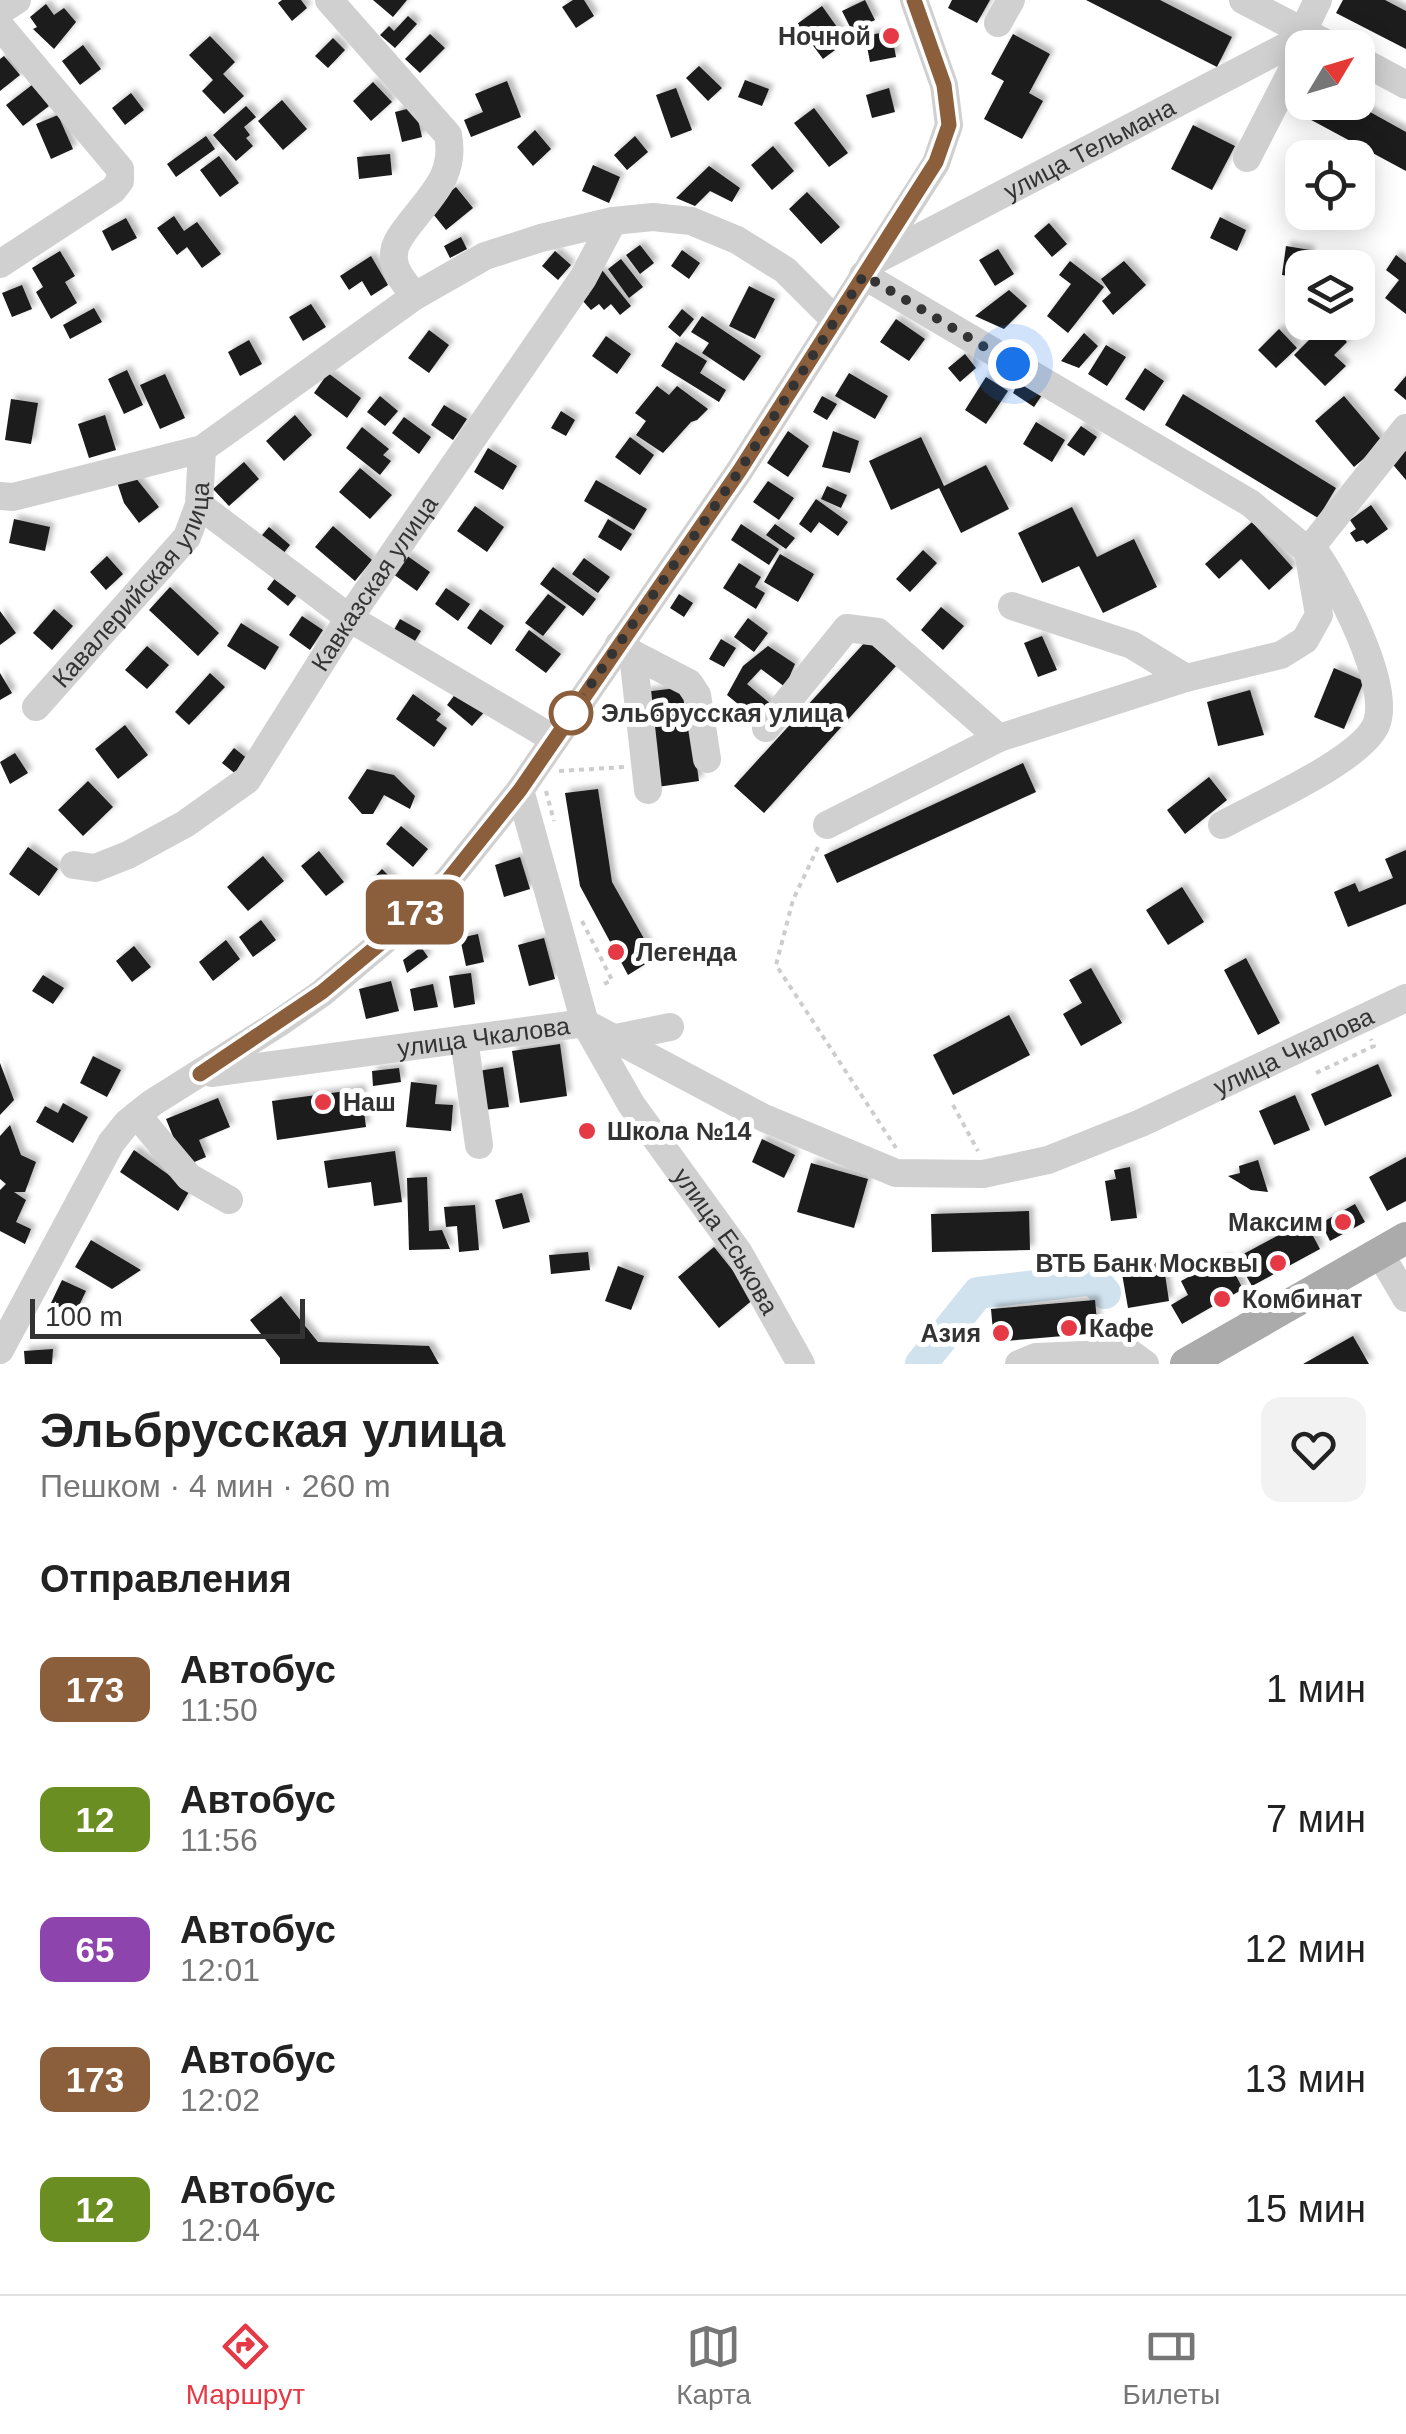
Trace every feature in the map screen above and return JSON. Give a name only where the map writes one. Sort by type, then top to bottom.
[{"type":"main road","points":[[1186,1364],[1393,1245]]},
{"type":"street","points":[[0,10],[17,0]]},
{"type":"street","points":[[329,0],[448,135],[452,156],[446,176],[400,237],[394,255],[398,275],[415,296]]},
{"type":"street","points":[[200,1074],[322,992],[448,880],[626,649],[936,162],[949,125],[944,85],[914,0]]},
{"type":"street","points":[[1242,0],[1291,30]]},
{"type":"street","points":[[1313,30],[1318,0]]},
{"type":"street","points":[[0,26],[120,170],[120,182],[114,190],[0,264]]},
{"type":"street","name":"улица Тельмана","points":[[867,269],[1285,55]]},
{"type":"street","points":[[1375,69],[1406,85]]},
{"type":"street","points":[[1246,158],[1285,88]]},
{"type":"street","points":[[0,496],[13,497],[202,449],[415,296],[485,256],[541,238],[613,222],[653,217],[692,221],[737,240],[785,270],[835,320]]},
{"type":"street","name":"Кавказская улица","points":[[74,865],[95,868],[128,855],[186,824],[247,780],[348,618],[542,341],[613,222]]},
{"type":"street","points":[[867,269],[1250,503],[1310,548],[1334,578],[1376,677],[1377,724],[1354,752],[1222,825]]},
{"type":"street","points":[[828,825],[999,738],[1186,678],[1281,655],[1306,640],[1318,614],[1310,548],[1406,428]]},
{"type":"street","name":"Кавалерийская улица","points":[[36,707],[187,538],[199,505],[202,449]]},
{"type":"street","points":[[199,505],[348,618],[554,739]]},
{"type":"street","points":[[1012,606],[1132,645],[1186,678]]},
{"type":"street","points":[[766,728],[848,628],[878,632],[999,738]]},
{"type":"street","points":[[626,649],[689,683],[697,695],[707,758]]},
{"type":"street","points":[[626,649],[646,778]]},
{"type":"street","name":"улица Еськова","points":[[520,790],[586,1022],[631,1104],[739,1253],[801,1364]]},
{"type":"street","name":"улица Чкалова","points":[[0,1350],[110,1144],[137,1115],[200,1074],[586,1022],[764,1118],[896,1173],[983,1174],[1048,1160],[1141,1123],[1406,998]]},
{"type":"street","points":[[616,1038],[670,1026]]},
{"type":"street","points":[[464,1039],[480,1144]]},
{"type":"street","points":[[137,1115],[189,1177],[229,1200]]},
{"type":"street","points":[[1393,1245],[1406,1298]]},
{"type":"street","points":[[1019,1364],[1036,1357],[1130,1354],[1145,1364]]},
{"type":"path","points":[[549,771],[646,778]]},
{"type":"path","points":[[551,803],[554,821]]},
{"type":"path","points":[[828,825],[793,900],[776,965],[896,1146],[896,1173]]},
{"type":"path","points":[[576,909],[612,980],[591,991]]},
{"type":"path","points":[[1316,1073],[1374,1046]]},
{"type":"path","points":[[953,1105],[976,1148]]},
{"type":"building","points":[[301,0],[307,8],[292,21],[278,3]]},
{"type":"building","points":[[373,0],[407,0],[393,17]]},
{"type":"building","points":[[573,0],[584,0],[594,16],[576,28],[562,7]]},
{"type":"building","points":[[865,0],[875,20],[852,31],[842,11]]},
{"type":"building","points":[[952,0],[990,0],[977,23],[948,8]]},
{"type":"building","points":[[1086,0],[1160,0],[1232,37],[1217,67]]},
{"type":"building","points":[[1343,0],[1385,0],[1406,11],[1406,49],[1375,30],[1336,13]]},
{"type":"building","points":[[46,4],[54,15],[64,8],[76,22],[54,49],[33,29],[37,27],[30,17]]},
{"type":"building","points":[[822,6],[847,41],[823,59],[797,24]]},
{"type":"building","points":[[408,16],[417,24],[395,48],[380,35],[389,26],[394,31]]},
{"type":"building","points":[[891,31],[896,57],[870,62],[865,36]]},
{"type":"building","points":[[430,34],[445,48],[420,73],[405,59]]},
{"type":"building","points":[[1013,34],[1050,54],[1029,93],[1043,101],[1022,139],[984,119],[1004,81],[991,74]]},
{"type":"building","points":[[210,36],[235,62],[223,74],[244,96],[224,114],[202,91],[213,80],[189,55]]},
{"type":"building","points":[[333,38],[345,50],[328,68],[315,56]]},
{"type":"building","points":[[83,45],[101,69],[80,85],[62,61]]},
{"type":"building","points":[[4,56],[20,75],[0,91],[0,59]]},
{"type":"building","points":[[699,66],[722,88],[708,101],[686,78]]},
{"type":"building","points":[[745,80],[769,89],[762,106],[738,97]]},
{"type":"building","points":[[507,81],[521,117],[471,137],[464,120],[483,112],[475,94]]},
{"type":"building","points":[[373,82],[392,102],[371,121],[353,101]]},
{"type":"building","points":[[32,85],[49,106],[23,126],[6,105]]},
{"type":"building","points":[[676,88],[692,130],[671,138],[656,95]]},
{"type":"building","points":[[889,88],[895,112],[872,118],[866,95]]},
{"type":"building","points":[[131,93],[144,110],[125,125],[112,108]]},
{"type":"building","points":[[282,100],[307,129],[283,150],[258,121]]},
{"type":"building","points":[[246,106],[256,117],[244,127],[253,146],[236,161],[213,135]]},
{"type":"building","points":[[415,107],[422,137],[402,142],[395,112]]},
{"type":"building","points":[[814,108],[848,153],[829,167],[794,123]]},
{"type":"building","points":[[58,115],[73,149],[51,159],[36,124]]},
{"type":"building","points":[[1375,115],[1406,132],[1406,171],[1375,154],[1375,140],[1348,140],[1311,120],[1375,120]]},
{"type":"building","points":[[1193,125],[1235,146],[1212,190],[1171,169]]},
{"type":"building","points":[[535,130],[551,149],[533,166],[517,147]]},
{"type":"building","points":[[206,136],[215,149],[176,177],[167,164]]},
{"type":"building","points":[[635,136],[648,152],[627,170],[614,155]]},
{"type":"building","points":[[773,146],[794,171],[772,190],[751,165]]},
{"type":"building","points":[[390,154],[392,175],[359,179],[357,157]]},
{"type":"building","points":[[219,156],[239,183],[220,197],[200,170]]},
{"type":"building","points":[[593,165],[620,177],[609,203],[582,191]]},
{"type":"building","points":[[709,166],[740,188],[732,202],[710,191],[695,206],[676,198]]},
{"type":"building","points":[[456,187],[473,208],[446,230],[429,209]]},
{"type":"building","points":[[807,192],[840,227],[821,244],[789,209]]},
{"type":"building","points":[[174,216],[184,231],[197,222],[221,254],[202,268],[187,247],[177,255],[157,228]]},
{"type":"building","points":[[1220,217],[1246,230],[1237,251],[1210,238]]},
{"type":"building","points":[[126,218],[137,238],[112,251],[102,231]]},
{"type":"building","points":[[1049,223],[1067,244],[1052,257],[1034,236]]},
{"type":"building","points":[[461,237],[467,249],[450,258],[444,246]]},
{"type":"building","points":[[640,245],[654,263],[640,274],[626,255]]},
{"type":"building","points":[[998,249],[1014,274],[995,286],[979,260]]},
{"type":"building","points":[[682,250],[700,263],[689,279],[671,266]]},
{"type":"building","points":[[60,251],[75,276],[65,282],[77,303],[51,319],[36,292],[43,287],[32,268]]},
{"type":"building","points":[[555,251],[571,265],[558,280],[542,266]]},
{"type":"building","points":[[1396,255],[1406,263],[1406,314],[1385,298],[1399,280],[1386,270]]},
{"type":"building","points":[[371,256],[388,285],[371,296],[362,281],[349,290],[340,276]]},
{"type":"building","points":[[621,259],[643,287],[629,298],[608,269]]},
{"type":"building","points":[[1070,261],[1104,287],[1068,333],[1047,316],[1071,284],[1059,275]]},
{"type":"building","points":[[1124,261],[1146,285],[1113,315],[1102,301],[1111,293],[1101,279]]},
{"type":"building","points":[[602,270],[631,306],[620,315],[611,304],[604,310],[599,304],[591,310],[582,300],[589,294],[582,286]]},
{"type":"building","points":[[22,285],[32,309],[12,317],[2,293]]},
{"type":"building","points":[[749,286],[775,299],[755,339],[729,326]]},
{"type":"building","points":[[1009,290],[1027,306],[1004,329],[975,316]]},
{"type":"building","points":[[311,304],[326,327],[303,341],[289,317]]},
{"type":"building","points":[[94,308],[102,322],[70,339],[63,325]]},
{"type":"building","points":[[682,309],[694,319],[680,337],[668,327]]},
{"type":"building","points":[[702,316],[761,356],[744,381],[702,353],[709,343],[691,332]]},
{"type":"building","points":[[896,319],[925,339],[909,361],[880,342]]},
{"type":"building","points":[[1279,329],[1285,340],[1297,348],[1276,368],[1258,350]]},
{"type":"building","points":[[429,330],[449,345],[429,373],[408,358]]},
{"type":"building","points":[[1084,333],[1098,346],[1079,368],[1061,361]]},
{"type":"building","points":[[606,336],[631,354],[617,374],[592,356]]},
{"type":"building","points":[[249,340],[262,364],[240,376],[228,352]]},
{"type":"building","points":[[1309,340],[1347,342],[1334,355],[1346,366],[1325,386],[1294,355]]},
{"type":"building","points":[[676,342],[707,361],[700,373],[726,390],[719,402],[661,366]]},
{"type":"building","points":[[1106,345],[1126,357],[1107,386],[1088,374]]},
{"type":"building","points":[[965,354],[976,368],[960,382],[948,368]]},
{"type":"building","points":[[1145,368],[1164,381],[1144,411],[1125,399]]},
{"type":"building","points":[[127,370],[143,405],[124,414],[108,379]]},
{"type":"building","points":[[328,373],[361,398],[347,418],[314,393]]},
{"type":"building","points":[[849,373],[888,396],[875,419],[835,396]]},
{"type":"building","points":[[165,374],[185,418],[160,429],[140,385]]},
{"type":"building","points":[[1406,376],[1406,400],[1394,390]]},
{"type":"building","points":[[986,377],[1008,391],[986,424],[965,410]]},
{"type":"building","points":[[1020,379],[1044,392],[1034,407],[1013,393]]},
{"type":"building","points":[[657,386],[669,395],[677,386],[708,409],[663,453],[636,435],[646,421],[635,413]]},
{"type":"building","points":[[1183,394],[1336,488],[1318,518],[1165,425]]},
{"type":"building","points":[[380,396],[398,411],[385,426],[367,412]]},
{"type":"building","points":[[822,396],[837,404],[827,420],[813,412]]},
{"type":"building","points":[[1344,396],[1383,442],[1354,467],[1315,421]]},
{"type":"building","points":[[11,399],[38,403],[31,444],[5,440]]},
{"type":"building","points":[[444,405],[467,419],[453,440],[431,425]]},
{"type":"building","points":[[561,411],[575,420],[566,436],[551,428]]},
{"type":"building","points":[[105,415],[116,450],[89,458],[78,424]]},
{"type":"building","points":[[295,415],[312,435],[284,461],[266,441]]},
{"type":"building","points":[[404,417],[431,437],[419,454],[392,433]]},
{"type":"building","points":[[1036,422],[1065,440],[1052,462],[1023,444]]},
{"type":"building","points":[[1081,426],[1097,437],[1084,456],[1067,445]]},
{"type":"building","points":[[362,427],[389,449],[383,455],[391,461],[380,475],[346,448]]},
{"type":"building","points":[[788,431],[809,446],[788,477],[767,463]]},
{"type":"building","points":[[833,431],[859,441],[850,473],[822,467]]},
{"type":"building","points":[[630,437],[654,455],[640,475],[615,457]]},
{"type":"building","points":[[921,437],[944,486],[986,465],[1009,509],[961,533],[939,488],[891,510],[869,461]]},
{"type":"building","points":[[488,448],[517,466],[503,490],[474,472]]},
{"type":"building","points":[[1403,448],[1406,452],[1406,480],[1389,460]]},
{"type":"building","points":[[244,462],[259,479],[229,506],[213,489]]},
{"type":"building","points":[[360,468],[392,495],[370,519],[339,492]]},
{"type":"building","points":[[135,477],[159,507],[139,523],[124,503],[117,482]]},
{"type":"building","points":[[596,480],[647,509],[634,530],[584,501]]},
{"type":"building","points":[[768,481],[794,498],[779,520],[753,502]]},
{"type":"building","points":[[827,486],[847,495],[841,508],[821,499]]},
{"type":"building","points":[[816,499],[848,522],[838,536],[819,522],[811,533],[799,524]]},
{"type":"building","points":[[1371,505],[1388,529],[1367,544],[1363,540],[1356,542],[1350,533],[1356,529],[1350,520]]},
{"type":"building","points":[[475,506],[504,527],[487,552],[457,531]]},
{"type":"building","points":[[1072,507],[1097,557],[1134,539],[1157,587],[1103,613],[1079,566],[1042,583],[1018,533]]},
{"type":"building","points":[[14,519],[50,527],[45,551],[9,543]]},
{"type":"building","points":[[608,519],[632,534],[621,551],[598,537]]},
{"type":"building","points":[[1252,522],[1293,568],[1269,590],[1241,559],[1219,579],[1205,564]]},
{"type":"building","points":[[741,524],[779,549],[769,565],[731,540]]},
{"type":"building","points":[[775,524],[795,538],[786,549],[766,535]]},
{"type":"building","points":[[333,526],[372,560],[355,581],[315,547]]},
{"type":"building","points":[[269,527],[290,545],[279,559],[257,541]]},
{"type":"building","points":[[923,550],[937,563],[910,592],[896,579]]},
{"type":"building","points":[[780,554],[814,574],[798,602],[764,582]]},
{"type":"building","points":[[406,555],[430,572],[417,591],[393,574]]},
{"type":"building","points":[[107,556],[123,574],[106,590],[90,572]]},
{"type":"building","points":[[584,558],[610,577],[598,593],[572,574]]},
{"type":"building","points":[[739,563],[761,577],[755,587],[765,593],[756,609],[723,588]]},
{"type":"building","points":[[553,567],[596,599],[583,616],[540,584]]},
{"type":"building","points":[[279,573],[301,590],[288,606],[267,589]]},
{"type":"building","points":[[170,587],[219,633],[198,656],[149,610]]},
{"type":"building","points":[[446,588],[470,604],[458,621],[435,604]]},
{"type":"building","points":[[548,594],[566,607],[543,636],[525,623]]},
{"type":"building","points":[[679,594],[693,603],[684,617],[670,608]]},
{"type":"building","points":[[941,607],[964,626],[943,650],[921,630]]},
{"type":"building","points":[[54,609],[73,626],[52,650],[33,633]]},
{"type":"building","points":[[480,609],[504,626],[491,645],[467,628]]},
{"type":"building","points":[[0,611],[16,633],[0,645]]},
{"type":"building","points":[[302,616],[323,630],[310,650],[289,635]]},
{"type":"building","points":[[748,618],[768,633],[754,652],[734,637]]},
{"type":"building","points":[[400,619],[421,631],[410,649],[390,637]]},
{"type":"building","points":[[241,623],[279,647],[265,670],[227,646]]},
{"type":"building","points":[[529,630],[561,654],[546,673],[515,650]]},
{"type":"building","points":[[1042,636],[1057,670],[1038,677],[1024,643]]},
{"type":"building","points":[[721,639],[736,648],[724,667],[709,659]]},
{"type":"building","points":[[867,640],[896,666],[764,813],[734,786]]},
{"type":"building","points":[[147,646],[169,665],[147,689],[125,670]]},
{"type":"building","points":[[768,646],[795,664],[785,687],[761,669],[747,684],[772,705],[760,722],[727,695],[743,666]]},
{"type":"building","points":[[1334,668],[1364,681],[1344,729],[1314,717]]},
{"type":"building","points":[[0,673],[12,693],[0,700]]},
{"type":"building","points":[[210,673],[225,687],[189,725],[175,712]]},
{"type":"building","points":[[685,687],[699,781],[657,787],[644,692]]},
{"type":"building","points":[[460,688],[486,710],[472,726],[447,705]]},
{"type":"building","points":[[1250,690],[1264,735],[1218,746],[1207,702]]},
{"type":"building","points":[[413,694],[441,714],[436,720],[447,728],[434,747],[396,719]]},
{"type":"building","points":[[125,725],[148,755],[118,779],[95,749]]},
{"type":"building","points":[[234,748],[249,760],[237,775],[222,763]]},
{"type":"building","points":[[15,753],[28,773],[10,784],[0,762]]},
{"type":"building","points":[[1023,763],[1036,792],[837,883],[824,855]]},
{"type":"building","points":[[367,769],[394,775],[415,796],[410,809],[384,795],[373,814],[362,814],[348,798]]},
{"type":"building","points":[[1209,777],[1227,800],[1185,834],[1167,810]]},
{"type":"building","points":[[88,781],[113,807],[83,836],[58,810]]},
{"type":"building","points":[[598,789],[612,882],[655,958],[628,975],[580,886],[565,793]]},
{"type":"building","points":[[401,826],[428,849],[413,867],[386,844]]},
{"type":"building","points":[[28,847],[58,869],[39,896],[9,874]]},
{"type":"building","points":[[1406,850],[1406,904],[1348,927],[1334,892],[1355,883],[1359,892],[1393,878],[1385,859]]},
{"type":"building","points":[[319,851],[344,882],[326,896],[301,866]]},
{"type":"building","points":[[263,856],[284,881],[248,911],[227,887]]},
{"type":"building","points":[[520,857],[530,889],[504,897],[495,865]]},
{"type":"building","points":[[382,869],[401,888],[382,907],[364,888]]},
{"type":"building","points":[[1182,887],[1204,922],[1168,945],[1146,910]]},
{"type":"building","points":[[261,920],[276,940],[253,957],[239,937]]},
{"type":"building","points":[[478,934],[484,962],[466,966],[460,938]]},
{"type":"building","points":[[544,938],[555,979],[529,986],[518,945]]},
{"type":"building","points":[[226,940],[240,959],[213,981],[199,962]]},
{"type":"building","points":[[134,946],[151,967],[132,982],[116,961]]},
{"type":"building","points":[[421,947],[428,957],[407,973],[403,960]]},
{"type":"building","points":[[1246,958],[1280,1023],[1258,1035],[1224,970]]},
{"type":"building","points":[[1091,968],[1122,1023],[1081,1046],[1063,1014],[1082,1003],[1069,980]]},
{"type":"building","points":[[471,973],[475,1004],[454,1008],[449,976]]},
{"type":"building","points":[[43,975],[64,988],[53,1004],[32,991]]},
{"type":"building","points":[[391,981],[399,1011],[366,1019],[359,989]]},
{"type":"building","points":[[433,984],[438,1007],[414,1011],[410,989]]},
{"type":"building","points":[[1009,1015],[1030,1055],[953,1095],[933,1055]]},
{"type":"building","points":[[560,1044],[567,1096],[520,1103],[512,1051]]},
{"type":"building","points":[[93,1056],[121,1070],[107,1097],[80,1083]]},
{"type":"building","points":[[0,1063],[14,1100],[0,1115]]},
{"type":"building","points":[[1378,1064],[1392,1096],[1325,1126],[1311,1094]]},
{"type":"building","points":[[503,1067],[509,1107],[484,1110],[478,1071]]},
{"type":"building","points":[[399,1068],[401,1082],[373,1086],[372,1071]]},
{"type":"building","points":[[411,1082],[437,1085],[435,1104],[453,1105],[451,1131],[406,1127]]},
{"type":"building","points":[[361,1089],[366,1127],[277,1140],[272,1101]]},
{"type":"building","points":[[1295,1095],[1310,1130],[1274,1145],[1259,1111]]},
{"type":"building","points":[[218,1098],[230,1127],[199,1140],[206,1157],[185,1166],[166,1119]]},
{"type":"building","points":[[63,1103],[88,1117],[73,1143],[36,1122],[45,1106],[58,1113]]},
{"type":"building","points":[[10,1125],[21,1155],[36,1162],[25,1192],[14,1192],[26,1200],[16,1222],[31,1229],[25,1244],[0,1231],[0,1190],[6,1184],[0,1179],[0,1136]]},
{"type":"building","points":[[762,1139],[795,1155],[784,1178],[752,1162]]},
{"type":"building","points":[[134,1150],[190,1190],[178,1211],[120,1172]]},
{"type":"building","points":[[395,1151],[402,1202],[374,1206],[371,1182],[328,1188],[324,1161]]},
{"type":"building","points":[[1406,1157],[1406,1201],[1387,1211],[1369,1177]]},
{"type":"building","points":[[1258,1160],[1268,1192],[1251,1190],[1228,1176],[1240,1173],[1239,1166]]},
{"type":"building","points":[[811,1163],[868,1179],[854,1228],[797,1212]]},
{"type":"building","points":[[1130,1167],[1137,1218],[1111,1221],[1105,1181],[1116,1179],[1114,1170]]},
{"type":"building","points":[[427,1177],[429,1231],[442,1230],[450,1249],[409,1250],[407,1178]]},
{"type":"building","points":[[522,1193],[530,1222],[503,1229],[495,1200]]},
{"type":"building","name":"Максим","points":[[1355,1204],[1365,1222],[1330,1241],[1321,1223]]},
{"type":"building","points":[[475,1205],[479,1250],[459,1252],[457,1226],[446,1227],[444,1207]]},
{"type":"building","points":[[1029,1211],[1030,1250],[932,1252],[931,1214]]},
{"type":"building","points":[[1305,1221],[1320,1249],[1252,1286],[1236,1258]]},
{"type":"building","points":[[91,1240],[141,1270],[112,1289],[75,1267]]},
{"type":"building","points":[[714,1247],[755,1298],[719,1328],[678,1277]]},
{"type":"building","points":[[588,1252],[590,1270],[551,1274],[549,1255]]},
{"type":"building","points":[[1226,1257],[1243,1289],[1182,1324],[1171,1305],[1188,1295],[1181,1281]]},
{"type":"building","points":[[1163,1261],[1169,1301],[1128,1308],[1121,1268]]},
{"type":"building","points":[[618,1266],[644,1276],[631,1310],[605,1301]]},
{"type":"building","points":[[62,1280],[86,1291],[75,1314],[51,1303]]},
{"type":"building","points":[[281,1296],[318,1342],[429,1346],[439,1364],[280,1364],[280,1358],[250,1320]]},
{"type":"building","points":[[1095,1300],[1098,1333],[994,1342],[991,1309]]},
{"type":"building","points":[[1353,1336],[1369,1364],[1303,1364]]},
{"type":"building","points":[[53,1349],[52,1364],[25,1364],[24,1351]]},
{"type":"waterway","points":[[921,1364],[978,1293],[1094,1279],[1105,1293]]},
{"type":"bus line","name":"173","points":[[200,1074],[322,992],[448,880],[520,790],[740,470],[936,162],[949,125],[944,85],[914,0]]},
{"type":"place","name":"Ночной","points":[[891,36]]},
{"type":"place","name":"Эльбрусская улица","points":[[571,713]]},
{"type":"place","name":"Легенда","points":[[616,952]]},
{"type":"place","name":"Наш","points":[[323,1102]]},
{"type":"place","name":"Школа №14","points":[[587,1131]]},
{"type":"place","name":"Максим","points":[[1343,1222]]},
{"type":"place","name":"ВТБ Банк Москвы","points":[[1278,1263]]},
{"type":"place","name":"Комбинат","points":[[1222,1299]]},
{"type":"place","name":"Кафе","points":[[1069,1328]]},
{"type":"place","name":"Азия","points":[[1001,1333]]},
{"type":"route","points":[[571,713],[740,470],[864,275],[1013,364]]}]
